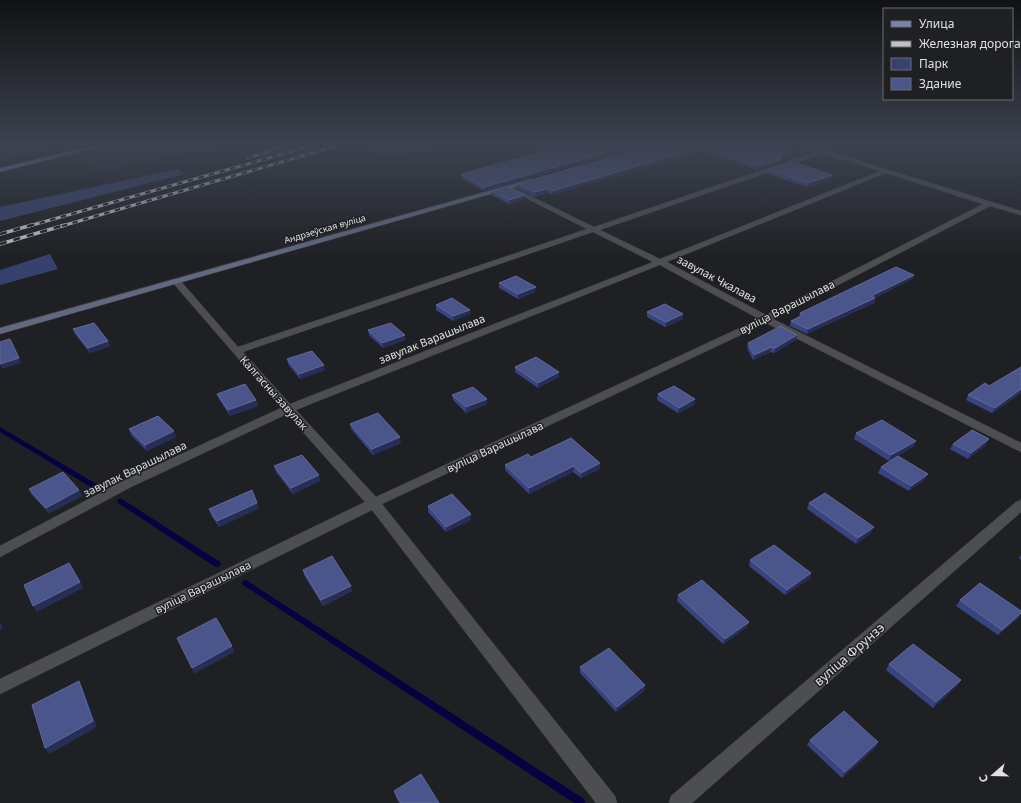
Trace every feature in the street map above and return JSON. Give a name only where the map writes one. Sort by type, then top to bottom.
[{"type":"main road","name":"Андрэеўская вуліца","points":[[0,331],[521,183]]},
{"type":"street","points":[[236,351],[729,183]]},
{"type":"street","name":"завулак Варашылава","points":[[0,552],[128,484],[288,409],[855,183]]},
{"type":"street","points":[[921,183],[1021,213]]},
{"type":"street","name":"завулак Чкалава","points":[[508,187],[592,230],[660,262],[766,319],[1021,448]]},
{"type":"street","name":"вуліца Варашылава","points":[[0,686],[374,503],[766,319],[988,204]]},
{"type":"street","name":"Калгасны завулак","points":[[176,281],[236,351],[374,503],[608,803]]},
{"type":"street","name":"вуліца Фрунзэ","points":[[678,803],[1021,505]]},
{"type":"green space","points":[[110,183],[148,183],[0,221],[0,207]]},
{"type":"green space","points":[[50,254],[58,269],[0,285],[0,270]]},
{"type":"building","points":[[478,183],[497,183],[484,187]]},
{"type":"building","points":[[578,183],[552,191],[548,189],[535,192],[517,184]]},
{"type":"building","points":[[508,187],[525,195],[509,200],[492,191]]},
{"type":"building","points":[[896,267],[914,275],[871,296],[875,298],[808,329],[791,321],[803,315],[800,313]]},
{"type":"building","points":[[516,276],[536,287],[518,294],[499,283]]},
{"type":"building","points":[[452,298],[470,310],[453,316],[436,305]]},
{"type":"building","points":[[665,304],[683,314],[666,322],[647,312]]},
{"type":"building","points":[[94,323],[108,341],[88,348],[73,329]]},
{"type":"building","points":[[391,323],[405,335],[382,343],[368,330]]},
{"type":"building","points":[[781,326],[797,335],[775,348],[772,347],[754,355],[748,343]]},
{"type":"building","points":[[10,339],[19,358],[0,364],[0,342]]},
{"type":"building","points":[[312,351],[324,365],[299,374],[287,359]]},
{"type":"building","points":[[536,357],[559,372],[538,383],[515,367]]},
{"type":"building","points":[[1021,367],[1021,389],[995,408],[968,395],[985,383],[989,386]]},
{"type":"building","points":[[245,384],[256,400],[228,410],[217,394]]},
{"type":"building","points":[[674,386],[695,399],[679,408],[658,394]]},
{"type":"building","points":[[473,387],[487,399],[466,407],[452,395]]},
{"type":"building","points":[[378,413],[400,437],[372,449],[350,424]]},
{"type":"building","points":[[158,416],[174,431],[145,445],[129,429]]},
{"type":"building","points":[[882,420],[916,441],[891,455],[856,433]]},
{"type":"building","points":[[972,430],[989,439],[971,453],[953,444]]},
{"type":"building","points":[[571,438],[600,463],[581,473],[574,466],[529,488],[505,465],[528,454],[531,457]]},
{"type":"building","points":[[302,455],[319,475],[291,488],[274,466]]},
{"type":"building","points":[[898,456],[928,474],[911,486],[881,467]]},
{"type":"building","points":[[63,472],[79,490],[46,508],[29,489]]},
{"type":"building","points":[[252,490],[257,503],[217,521],[209,509]]},
{"type":"building","points":[[825,493],[874,527],[858,538],[809,503]]},
{"type":"building","points":[[452,494],[471,514],[446,527],[428,506]]},
{"type":"building","points":[[774,545],[811,573],[787,590],[750,560]]},
{"type":"building","points":[[332,556],[351,586],[321,600],[303,570]]},
{"type":"building","points":[[69,563],[80,582],[33,606],[24,585]]},
{"type":"building","points":[[702,580],[749,622],[725,639],[678,595]]},
{"type":"building","points":[[980,583],[1021,611],[1021,613],[1002,630],[960,600]]},
{"type":"building","points":[[216,618],[232,646],[192,668],[177,638]]},
{"type":"building","points":[[913,644],[961,680],[936,702],[889,664]]},
{"type":"building","points":[[609,648],[645,685],[617,707],[580,667]]},
{"type":"building","points":[[79,681],[93,721],[45,748],[32,705]]},
{"type":"building","points":[[844,711],[878,742],[845,772],[810,740]]},
{"type":"building","points":[[421,774],[439,803],[401,803],[394,791]]},
{"type":"waterway","points":[[0,429],[96,487]]},
{"type":"waterway","points":[[120,501],[217,564]]},
{"type":"waterway","points":[[246,583],[581,802]]},
{"type":"railway","points":[[29,226],[179,183]]},
{"type":"railway","points":[[62,226],[208,183]]},
{"type":"railway","points":[[0,234],[32,225]]},
{"type":"railway","points":[[0,244],[65,225]]}]
